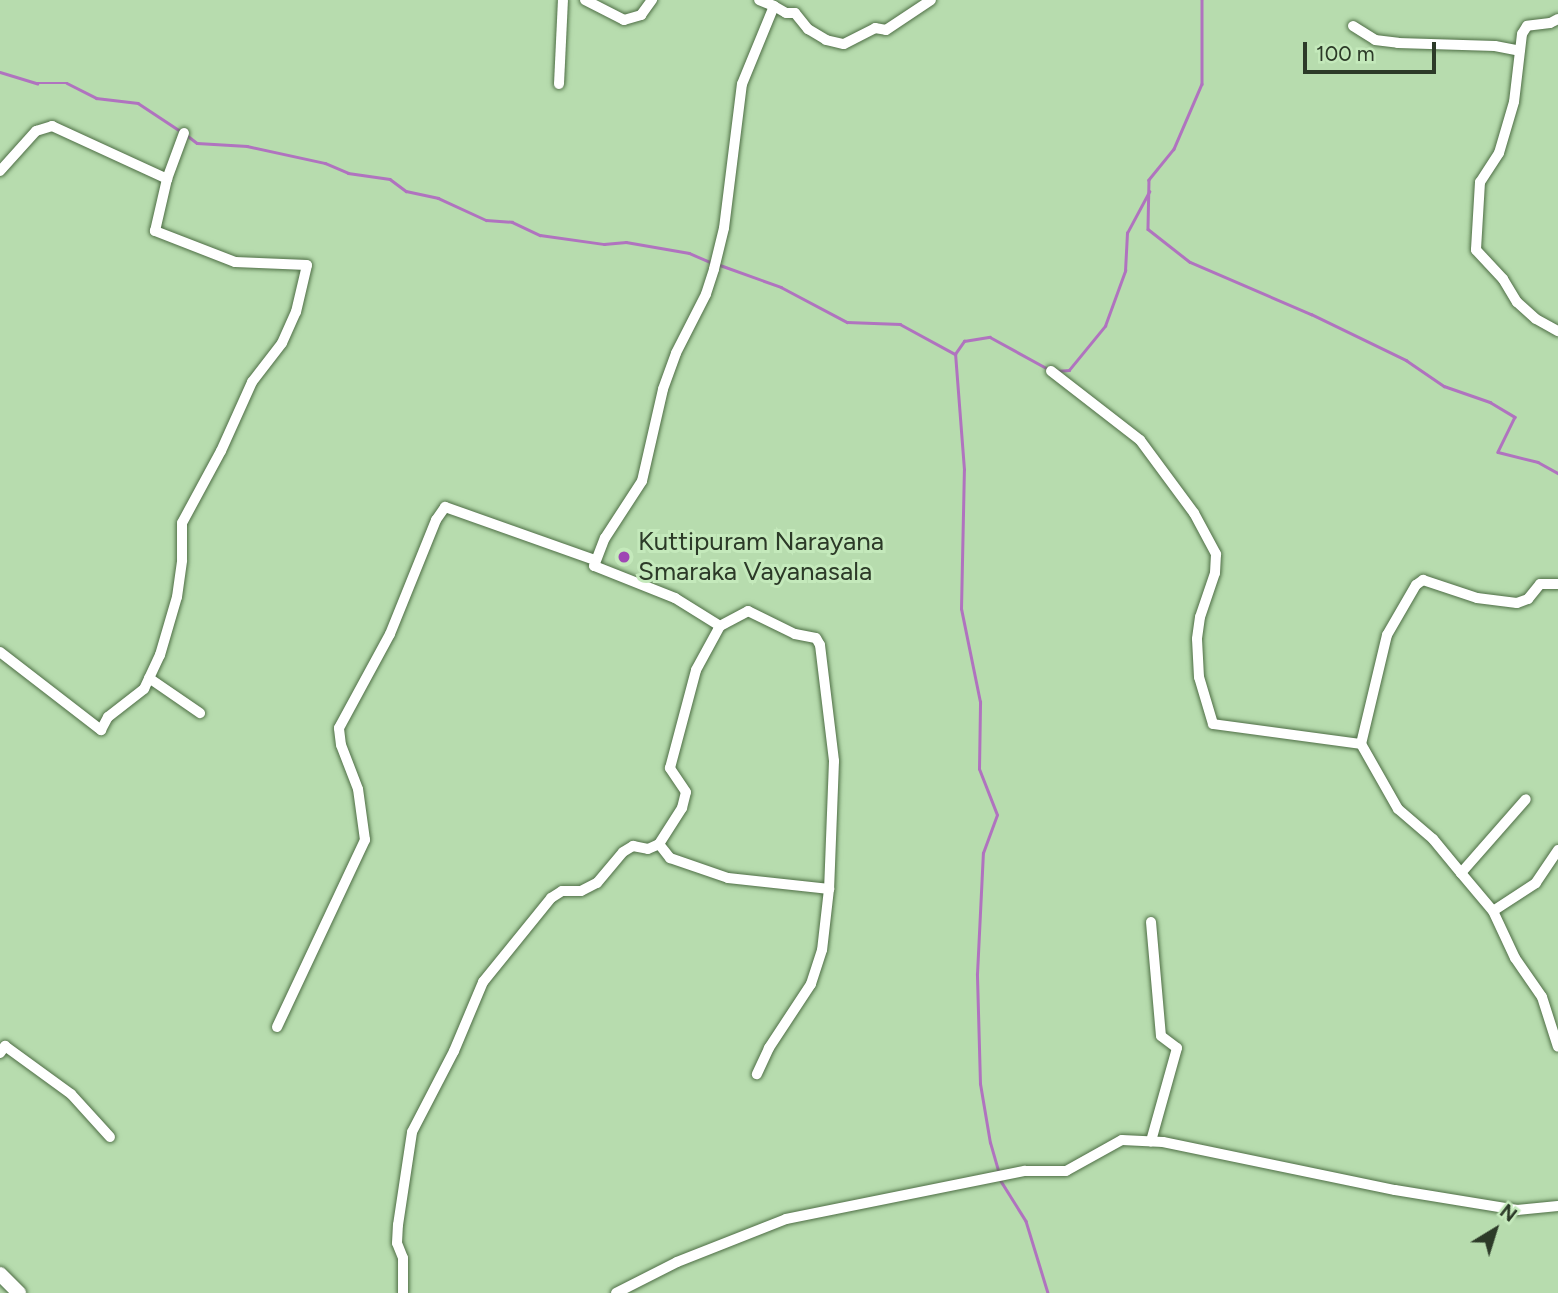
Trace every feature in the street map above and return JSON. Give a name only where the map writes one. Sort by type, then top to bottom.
[{"type":"main road","points":[[0,1274],[19,1293]]},
{"type":"street","points":[[559,84],[563,0]]},
{"type":"street","points":[[585,0],[624,20],[641,15],[652,0]]},
{"type":"street","points":[[760,0],[786,13],[794,13],[808,29],[826,40],[844,44],[875,28],[886,30],[931,0]]},
{"type":"street","points":[[720,626],[675,598],[594,566],[642,481],[649,440],[671,365],[706,294],[727,204],[742,85],[774,6]]},
{"type":"street","points":[[1558,19],[1527,26],[1522,34],[1514,102],[1499,153],[1480,182],[1476,250],[1503,279],[1517,302],[1536,320],[1558,331]]},
{"type":"street","points":[[1353,26],[1375,40],[1445,47],[1495,46],[1520,51]]},
{"type":"street","points":[[0,171],[36,131],[52,126],[167,179]]},
{"type":"street","points":[[0,652],[101,730],[108,717],[144,689],[160,655],[177,597],[182,560],[182,523],[221,450],[252,382],[282,344],[296,312],[307,265],[235,262],[155,231],[167,179],[184,133]]},
{"type":"street","points":[[1051,371],[1140,439],[1194,513],[1216,554],[1216,573],[1200,617],[1197,639],[1199,677],[1213,724],[1361,744]]},
{"type":"street","points":[[277,1027],[365,840],[358,789],[341,746],[339,728],[390,634],[436,520],[445,507],[595,560]]},
{"type":"street","points":[[1558,584],[1540,584],[1528,599],[1517,603],[1477,598],[1423,580],[1416,585],[1387,635],[1361,744],[1398,809],[1433,839],[1493,911],[1515,958],[1542,997],[1558,1048]]},
{"type":"street","points":[[403,1293],[403,1258],[397,1243],[398,1225],[412,1132],[454,1051],[483,982],[551,898],[562,891],[581,891],[597,883],[623,852],[632,846],[648,849],[659,844],[682,807],[686,792],[670,768],[696,670],[720,626],[748,611],[795,634],[816,638],[820,645],[834,761],[829,889],[822,950],[811,984],[769,1048],[757,1074]]},
{"type":"street","points":[[149,678],[200,713]]},
{"type":"street","points":[[1461,873],[1526,799]]},
{"type":"street","points":[[659,844],[670,858],[728,878],[829,889]]},
{"type":"street","points":[[1493,911],[1536,883],[1558,850]]},
{"type":"street","points":[[1151,922],[1161,1036],[1177,1048],[1151,1141]]},
{"type":"street","points":[[0,1053],[5,1046],[71,1094],[110,1137]]},
{"type":"street","points":[[616,1293],[677,1262],[786,1219],[1009,1174],[1066,1171],[1122,1140],[1151,1141],[1325,1173],[1395,1190],[1503,1208],[1558,1206]]},
{"type":"waterway","points":[[1202,0],[1202,84],[1174,149],[1149,180],[1148,229],[1190,262],[1311,314],[1406,360],[1444,386],[1490,402],[1515,417],[1498,452],[1538,462],[1558,473]]},
{"type":"waterway","points":[[0,72],[37,83],[67,83],[96,98],[138,103],[182,132]]},
{"type":"waterway","points":[[188,136],[197,143],[247,146],[325,163],[348,173],[390,179],[406,191],[438,198],[486,220],[512,222],[540,235],[604,244],[626,242],[689,253],[713,263]]},
{"type":"waterway","points":[[1056,371],[1069,370],[1105,326],[1125,271],[1127,233],[1149,192]]},
{"type":"waterway","points":[[720,265],[781,287],[847,322],[900,324],[955,354]]},
{"type":"waterway","points":[[999,1174],[990,1143],[980,1084],[977,974],[983,853],[997,815],[979,769],[980,702],[961,609],[964,470],[955,354],[964,341],[990,337],[1050,370]]},
{"type":"waterway","points":[[1001,1181],[1026,1221],[1048,1293]]},
{"type":"place","name":"Kuttipuram Narayana Smaraka Vayanasala","points":[[624,557]]}]
